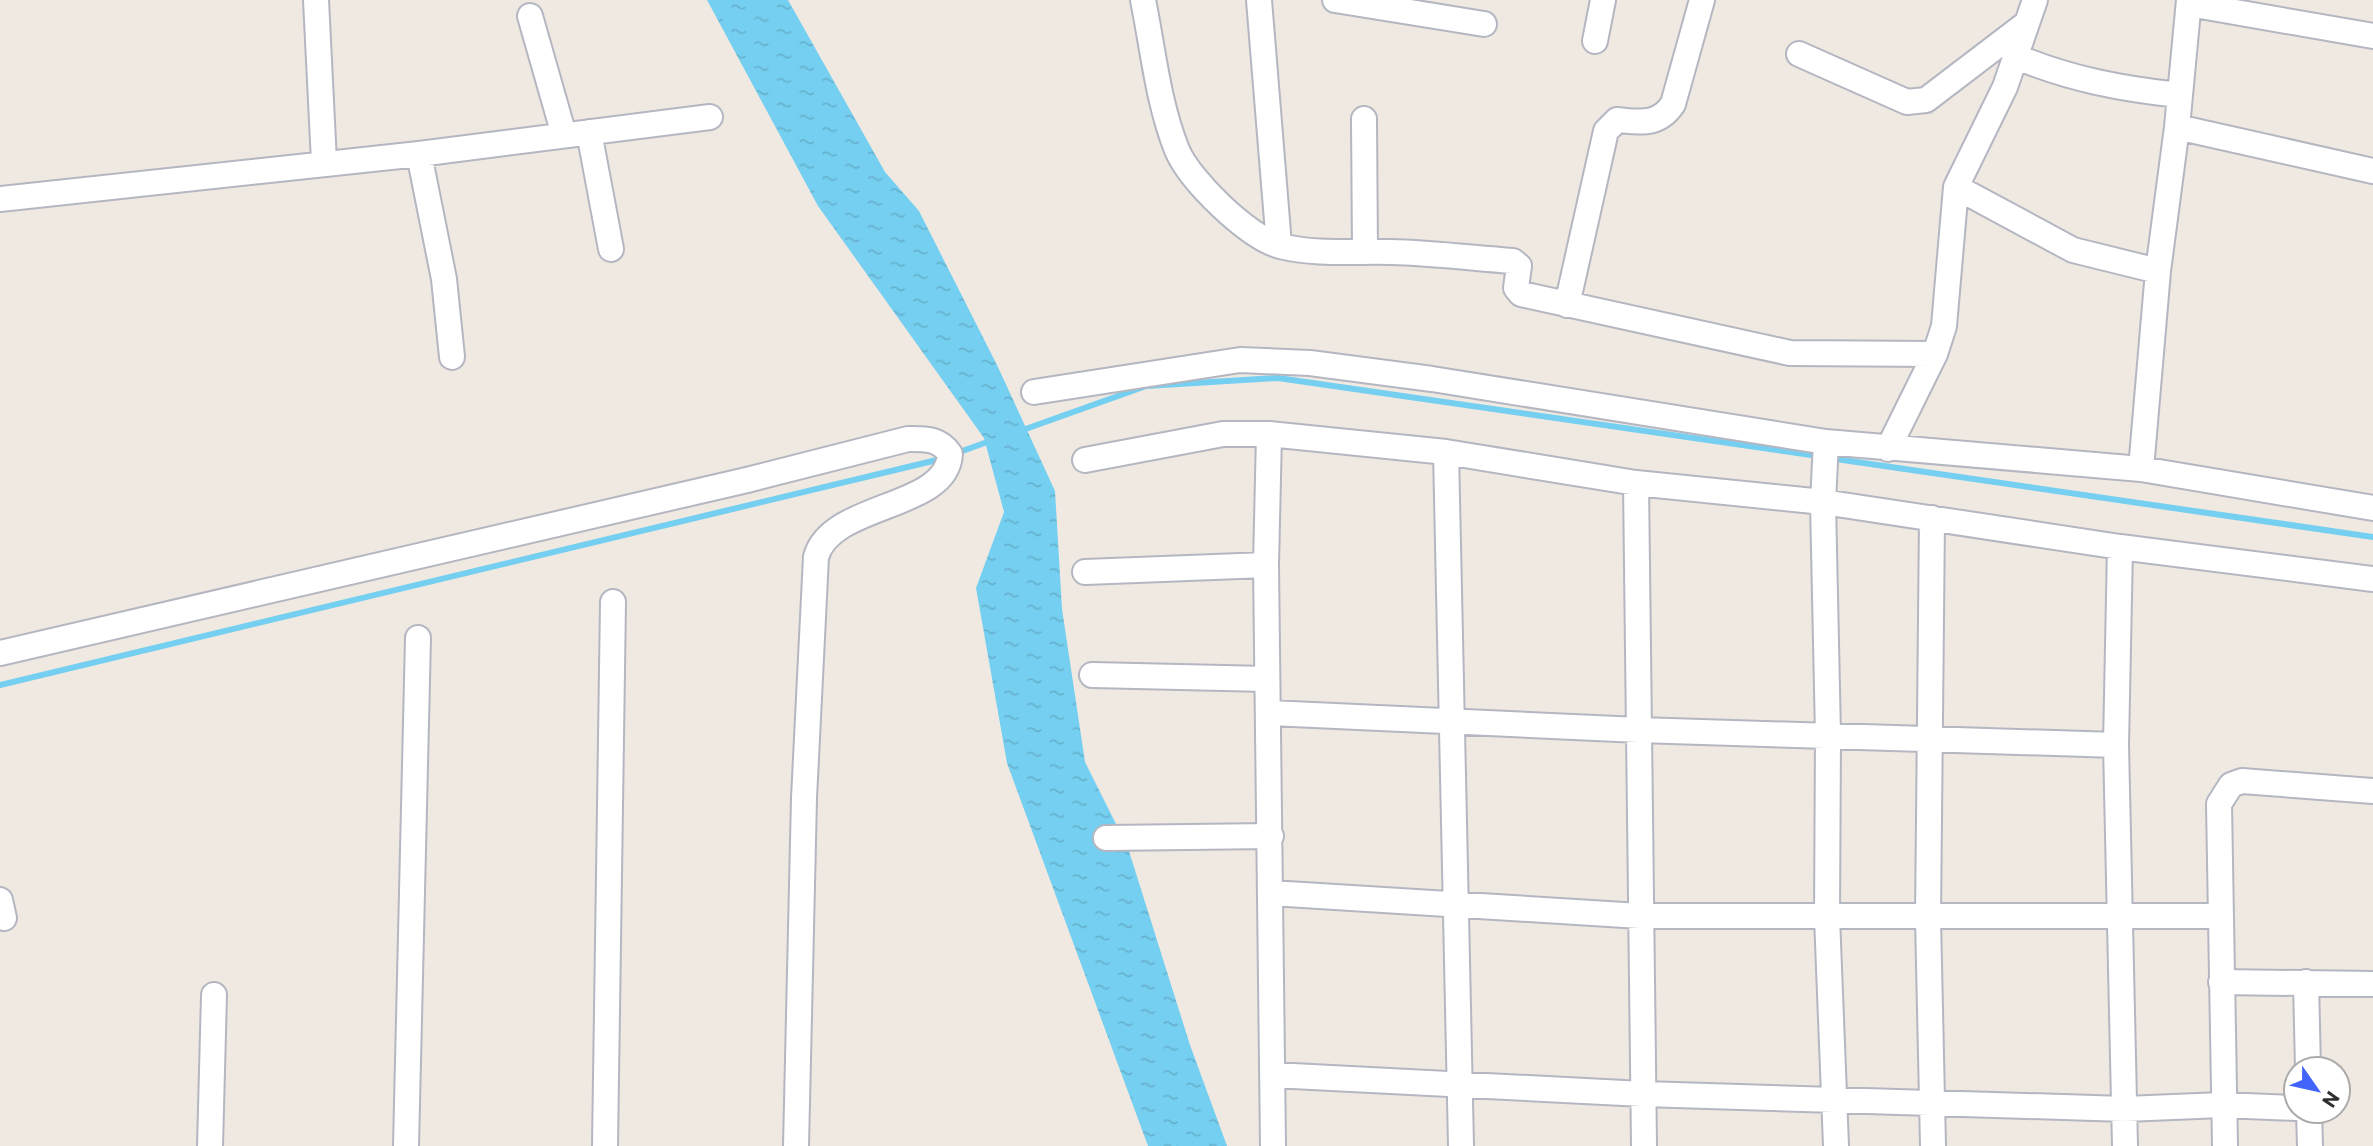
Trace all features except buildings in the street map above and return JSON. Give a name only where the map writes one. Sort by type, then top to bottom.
[{"type":"street","points":[[316,0],[324,162]]},
{"type":"street","points":[[1143,0],[1161,89],[1178,152],[1187,168],[1227,210],[1262,238],[1279,245],[1309,250],[1513,261],[1519,266],[1517,292],[1790,353],[1935,354]]},
{"type":"street","points":[[1259,0],[1279,245]]},
{"type":"street","points":[[1335,0],[1484,24]]},
{"type":"street","points":[[1595,41],[1603,0]]},
{"type":"street","points":[[1567,305],[1606,131],[1617,120],[1656,122],[1666,115],[1674,104],[1702,0]]},
{"type":"street","points":[[2141,469],[2158,271],[2177,127],[2189,2],[2373,36]]},
{"type":"street","points":[[1799,54],[1907,102],[1917,103],[1926,100],[2031,11]]},
{"type":"street","points":[[1888,449],[1935,354],[1948,302],[1956,187],[2017,57],[2031,11]]},
{"type":"street","points":[[530,16],[564,135]]},
{"type":"street","points":[[2017,57],[2080,80],[2117,88],[2179,95]]},
{"type":"street","points":[[0,199],[324,162],[419,154],[710,117]]},
{"type":"street","points":[[1364,119],[1365,252]]},
{"type":"street","points":[[2177,127],[2373,171]]},
{"type":"street","points":[[589,132],[611,249]]},
{"type":"street","points":[[419,154],[444,279],[452,358]]},
{"type":"street","points":[[1956,187],[2073,250],[2158,271]]},
{"type":"street","points":[[1034,391],[1240,360],[1299,362],[1432,379],[1826,447],[1888,449],[2141,469],[2373,508]]},
{"type":"street","points":[[1085,460],[1223,434],[1269,434],[1446,452],[1636,483],[1824,491],[1932,518],[2120,547],[2373,579]]},
{"type":"street","points":[[1269,434],[1266,565],[1273,1146]]},
{"type":"street","points":[[0,653],[747,480],[908,439],[929,439],[940,443],[949,459],[937,479],[915,493],[829,533],[820,543],[816,557],[804,798],[796,1146]]},
{"type":"street","points":[[1826,447],[1827,917],[1836,1146]]},
{"type":"street","points":[[1446,452],[1461,1146]]},
{"type":"street","points":[[1636,483],[1644,1146]]},
{"type":"street","points":[[1932,518],[1928,918],[1933,1146]]},
{"type":"street","points":[[2120,547],[2116,745],[2125,1146]]},
{"type":"street","points":[[1085,572],[1266,565]]},
{"type":"street","points":[[605,1146],[613,602]]},
{"type":"street","points":[[406,1146],[418,638]]},
{"type":"street","points":[[1092,675],[1267,680]]},
{"type":"street","points":[[1268,713],[1639,730],[2116,745]]},
{"type":"street","points":[[2225,1146],[2222,1105],[2219,804],[2231,785],[2242,781],[2373,791]]},
{"type":"street","points":[[1106,838],[1271,836]]},
{"type":"street","points":[[1270,892],[1640,916],[2219,916]]},
{"type":"street","points":[[2221,982],[2373,984]]},
{"type":"street","points":[[2306,982],[2308,1055]]},
{"type":"street","points":[[210,1146],[214,995]]},
{"type":"street","points":[[1273,1075],[1643,1094],[2125,1109],[2222,1105],[2282,1107]]},
{"type":"street","points":[[2309,1125],[2310,1146]]},
{"type":"water","points":[[707,0],[788,0],[885,172],[919,211],[997,365],[1055,491],[1062,609],[1085,762],[1128,848],[1190,1045],[1227,1146],[1148,1146],[1007,763],[976,588],[1004,512],[984,438],[818,206]]},
{"type":"waterway","points":[[1020,431],[1146,386],[1278,378],[1818,456]]},
{"type":"waterway","points":[[954,454],[990,441]]},
{"type":"waterway","points":[[1829,458],[2373,537]]},
{"type":"waterway","points":[[0,685],[941,459]]}]
